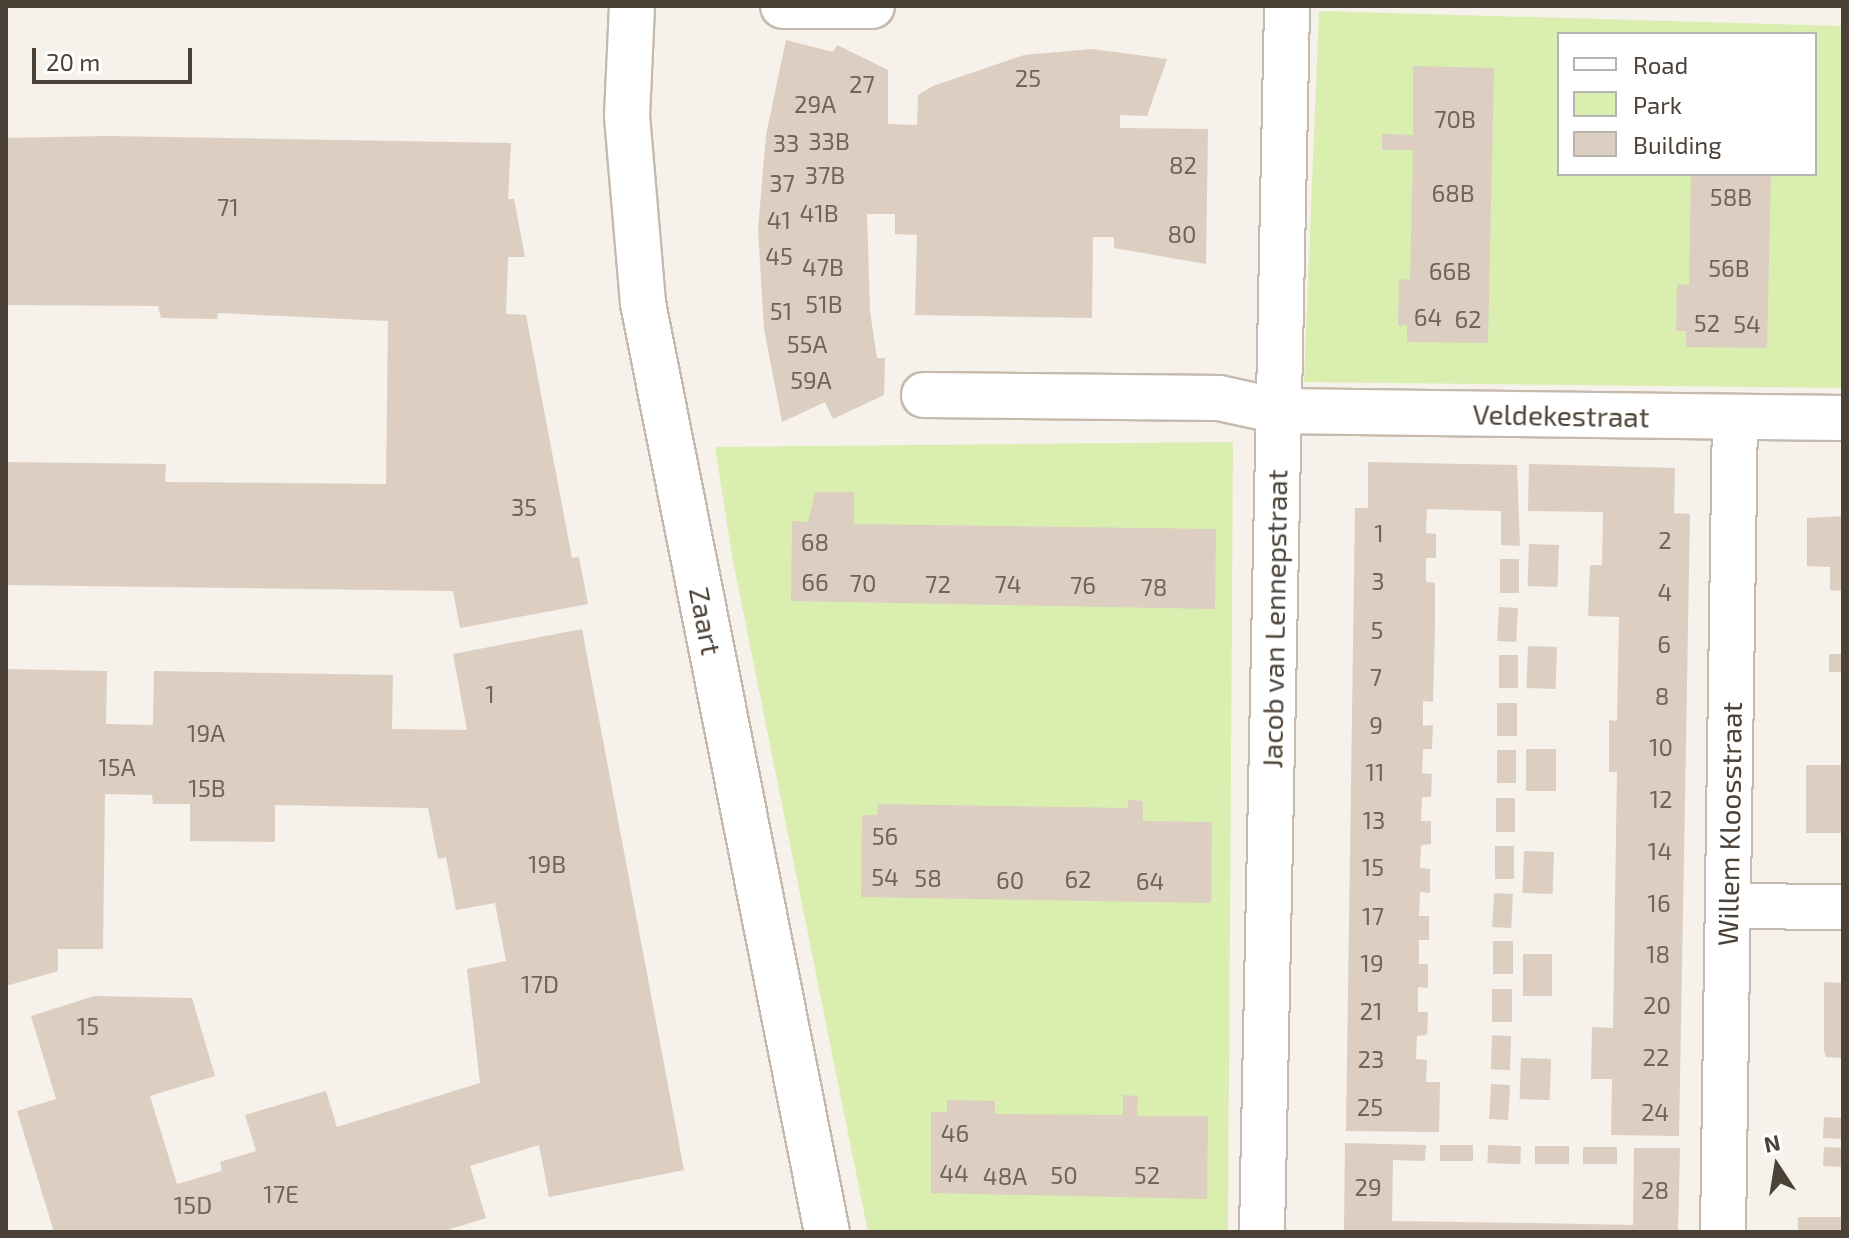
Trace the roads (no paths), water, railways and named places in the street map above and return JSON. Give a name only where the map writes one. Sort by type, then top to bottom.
[{"type":"street","name":"Zaart","points":[[632,6],[627,116],[643,303],[827,1232]]},
{"type":"street","points":[[783,6],[872,6]]},
{"type":"street","name":"Jacob van Lennepstraat","points":[[1262,1232],[1287,6]]},
{"type":"street","points":[[924,395],[1219,398],[1279,411]]},
{"type":"street","name":"Veldekestraat","points":[[1279,411],[1843,418]]},
{"type":"street","name":"Willem Kloosstraat","points":[[1723,1232],[1735,417]]},
{"type":"street","points":[[1728,906],[1843,907]]}]
